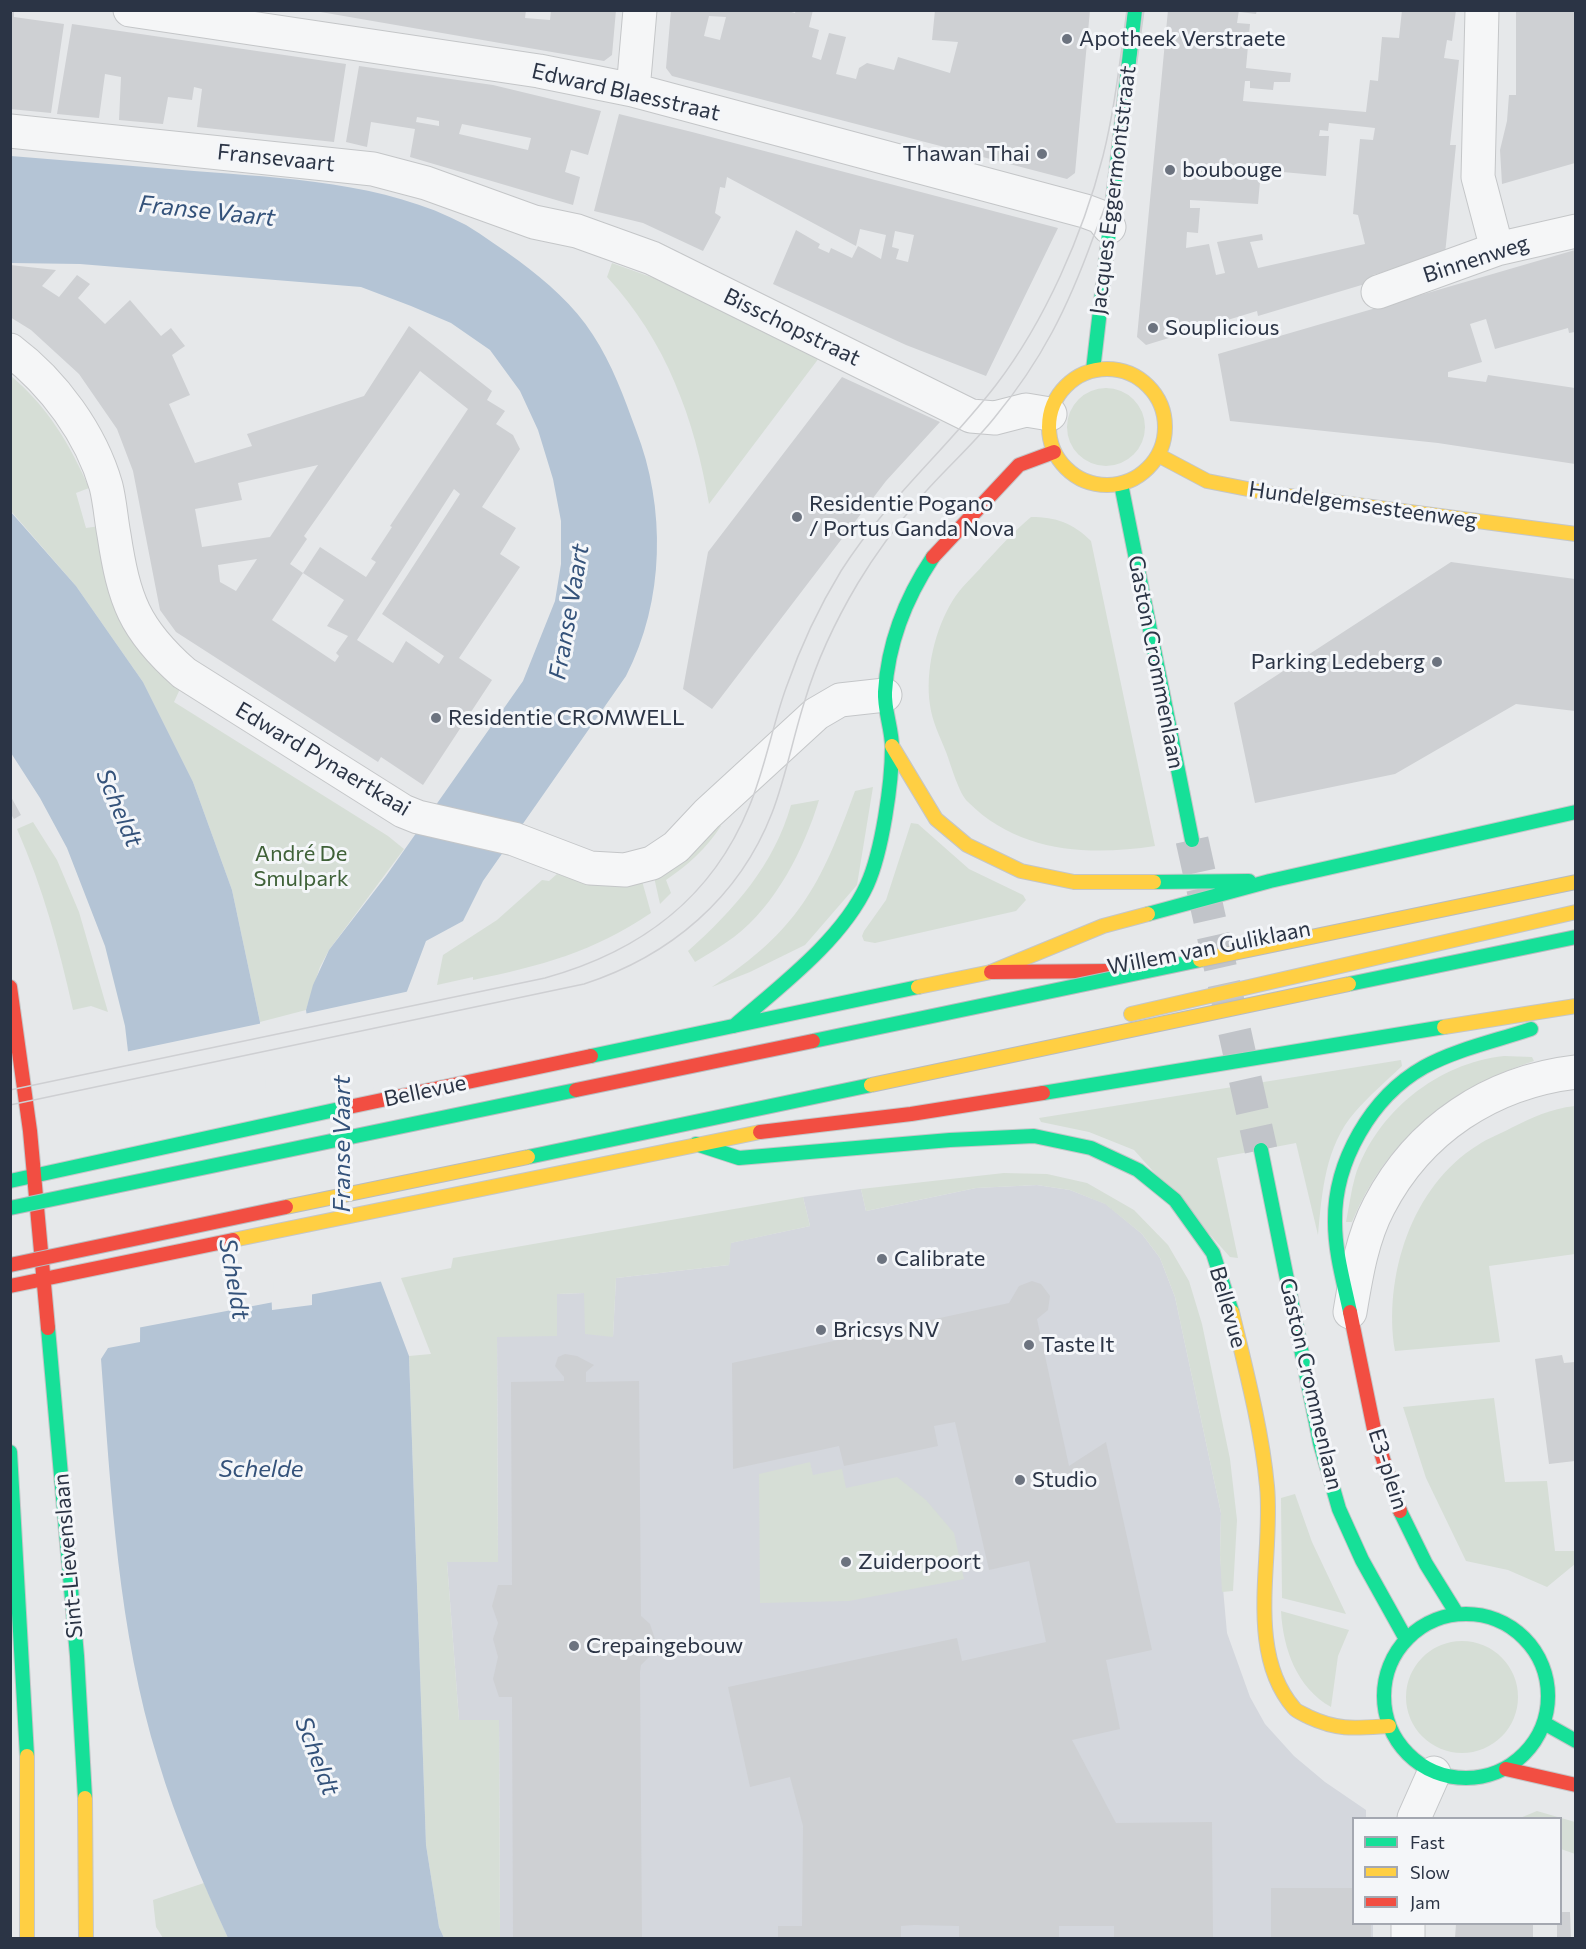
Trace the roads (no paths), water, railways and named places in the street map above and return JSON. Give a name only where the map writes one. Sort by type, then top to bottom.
[{"type":"main road","name":"Jacques Eggermontstraat","points":[[1093,370],[1135,10]]},
{"type":"main road","points":[[1112,368],[1129,373],[1152,389],[1159,401],[1165,428],[1158,455],[1148,468],[1120,484],[1101,485],[1082,480],[1066,468],[1054,452],[1050,440],[1050,414],[1062,389],[1076,377],[1093,370],[1112,368]]},
{"type":"main road","points":[[734,1026],[798,970],[836,931],[867,885],[881,841],[892,746],[885,695],[889,656],[898,622],[913,587],[935,554],[1019,465],[1054,452]]},
{"type":"main road","name":"Hundelgemsesteenweg","points":[[1158,455],[1186,472],[1207,481],[1273,494],[1575,534]]},
{"type":"main road","name":"Gaston Crommenlaan","points":[[1120,484],[1192,840]]},
{"type":"main road","points":[[892,746],[936,819],[967,845],[1021,871],[1074,882],[1270,881]]},
{"type":"main road","points":[[991,972],[1103,926],[1270,881],[1575,813]]},
{"type":"main road","name":"Willem van Guliklaan","points":[[734,1026],[991,972],[1119,971],[1575,869]]},
{"type":"main road","points":[[10,1208],[1575,882]]},
{"type":"main road","name":"Willem van Guliklaan","points":[[1112,1019],[1575,912]]},
{"type":"main road","points":[[10,1264],[1575,937]]},
{"type":"main road","name":"Sint-Lievenslaan","points":[[10,987],[29,1101],[81,1720],[87,1874],[86,1938]]},
{"type":"main road","name":"Bellevue","points":[[10,1286],[760,1132],[923,1112],[1575,1006]]},
{"type":"main road","name":"E3-plein","points":[[1457,1614],[1431,1575],[1386,1476],[1374,1430],[1338,1252],[1335,1213],[1341,1174],[1356,1140],[1374,1111],[1421,1070],[1449,1055],[1575,1014]]},
{"type":"main road","name":"Bellevue","points":[[10,1182],[91,1162],[734,1026]]},
{"type":"main road","points":[[760,1132],[798,1091],[1077,1027]]},
{"type":"main road","name":"Bellevue","points":[[696,1144],[740,1158],[950,1140],[1034,1136],[1091,1148],[1138,1170],[1175,1200],[1213,1253],[1228,1293],[1242,1352],[1267,1485],[1269,1523],[1264,1612],[1268,1653],[1282,1690],[1295,1710],[1328,1726],[1341,1729],[1389,1726]]},
{"type":"main road","name":"Gaston Crommenlaan","points":[[1261,1150],[1320,1443],[1339,1509],[1362,1560],[1406,1639]]},
{"type":"main road","points":[[10,1452],[29,1786],[27,1938]]},
{"type":"main road","points":[[1457,1614],[1481,1614],[1503,1622],[1522,1635],[1535,1649],[1545,1672],[1548,1689],[1544,1723],[1529,1749],[1506,1769],[1488,1776],[1470,1779],[1434,1773],[1405,1752],[1389,1726],[1384,1703],[1385,1680],[1393,1658],[1406,1639],[1438,1618],[1457,1614]]},
{"type":"main road","points":[[1544,1723],[1575,1741]]},
{"type":"main road","points":[[1506,1769],[1575,1785]]},
{"type":"street","name":"Edward Blaesstraat","points":[[130,10],[539,71],[633,90],[1085,211],[1101,217],[1109,227]]},
{"type":"street","points":[[633,90],[640,10]]},
{"type":"street","points":[[1482,10],[1478,177],[1497,249]]},
{"type":"street","name":"Fransevaart","points":[[10,131],[373,170],[426,183],[534,222]]},
{"type":"street","name":"Bisschopstraat","points":[[534,222],[577,231],[652,258],[970,416],[995,418],[1026,410],[1050,414]]},
{"type":"street","name":"Binnenweg","points":[[1378,292],[1497,249],[1575,231]]},
{"type":"street","name":"Edward Pynaertkaai","points":[[10,350],[39,375],[78,425],[95,453],[106,488],[120,576],[129,605],[144,632],[163,655],[184,673],[387,801],[418,817],[514,839],[590,867],[625,870],[652,863],[676,847],[707,814],[735,791],[816,714],[840,700],[885,695]]},
{"type":"street","points":[[1350,1312],[1364,1247],[1379,1206],[1400,1173],[1422,1146],[1444,1125],[1506,1087],[1534,1079],[1575,1072]]},
{"type":"street","points":[[1414,1817],[1434,1773]]},
{"type":"water","name":"Schelde","points":[[11,156],[262,176],[333,184],[402,199],[466,225],[540,277],[569,304],[586,324],[606,357],[617,381],[646,460],[653,490],[657,554],[648,617],[639,647],[626,676],[483,881],[463,921],[426,941],[367,1097],[378,1274],[409,1356],[426,1845],[439,1927],[444,1938],[228,1938],[190,1850],[158,1760],[144,1711],[125,1612],[113,1511],[101,1359],[108,1348],[140,1342],[141,1218],[137,1128],[125,1026],[105,946],[67,848],[40,798],[11,753],[10,511],[76,586],[143,682],[193,782],[232,890],[260,1022],[272,1310],[312,1305],[312,1054],[306,1010],[313,985],[329,950],[386,876],[523,681],[555,601],[561,564],[561,521],[553,479],[538,430],[520,391],[490,350],[451,323],[411,306],[361,287],[80,264],[11,263]]},
{"type":"tunnel","points":[[1192,840],[1261,1150]]},
{"type":"tram line","points":[[10,1090],[545,978],[579,967],[641,937],[668,918],[693,895],[733,840],[749,807],[760,778],[791,673],[818,613],[841,571],[877,521],[996,385],[1031,333],[1046,305],[1073,246],[1095,186],[1114,102],[1127,10]]},
{"type":"tram line","points":[[10,1105],[584,984],[645,957],[673,940],[698,920],[741,872],[758,844],[777,799],[815,670],[858,583],[879,550],[911,508],[986,428],[1012,396],[1040,354],[1063,310],[1084,263],[1117,171],[1130,105],[1144,10]]},
{"type":"place","name":"Apotheek Verstraete","points":[[1067,39]]},
{"type":"place","name":"Thawan Thai","points":[[1042,154]]},
{"type":"place","name":"boubouge","points":[[1170,170]]},
{"type":"place","name":"Souplicious","points":[[1153,328]]},
{"type":"place","name":"Residentie Pogano / Portus Ganda Nova","points":[[797,517]]},
{"type":"place","name":"Parking Ledeberg","points":[[1437,662]]},
{"type":"place","name":"Residentie CROMWELL","points":[[436,718]]},
{"type":"place","name":"Calibrate","points":[[882,1259]]},
{"type":"place","name":"Bricsys NV","points":[[821,1330]]},
{"type":"place","name":"Taste It","points":[[1029,1345]]},
{"type":"place","name":"Studio","points":[[1020,1480]]},
{"type":"place","name":"Zuiderpoort","points":[[846,1562]]},
{"type":"place","name":"Crepaingebouw","points":[[574,1646]]},
{"type":"water label","name":"Franse Vaart","points":[[207,211]]},
{"type":"water label","name":"Franse Vaart","points":[[569,612]]},
{"type":"water label","name":"Scheldt","points":[[119,808]]},
{"type":"water label","name":"Franse Vaart","points":[[342,1144]]},
{"type":"water label","name":"Scheldt","points":[[234,1279]]},
{"type":"water label","name":"Scheldt","points":[[317,1756]]},
{"type":"park label","name":"André De Smulpark","points":[[301,866]]}]
